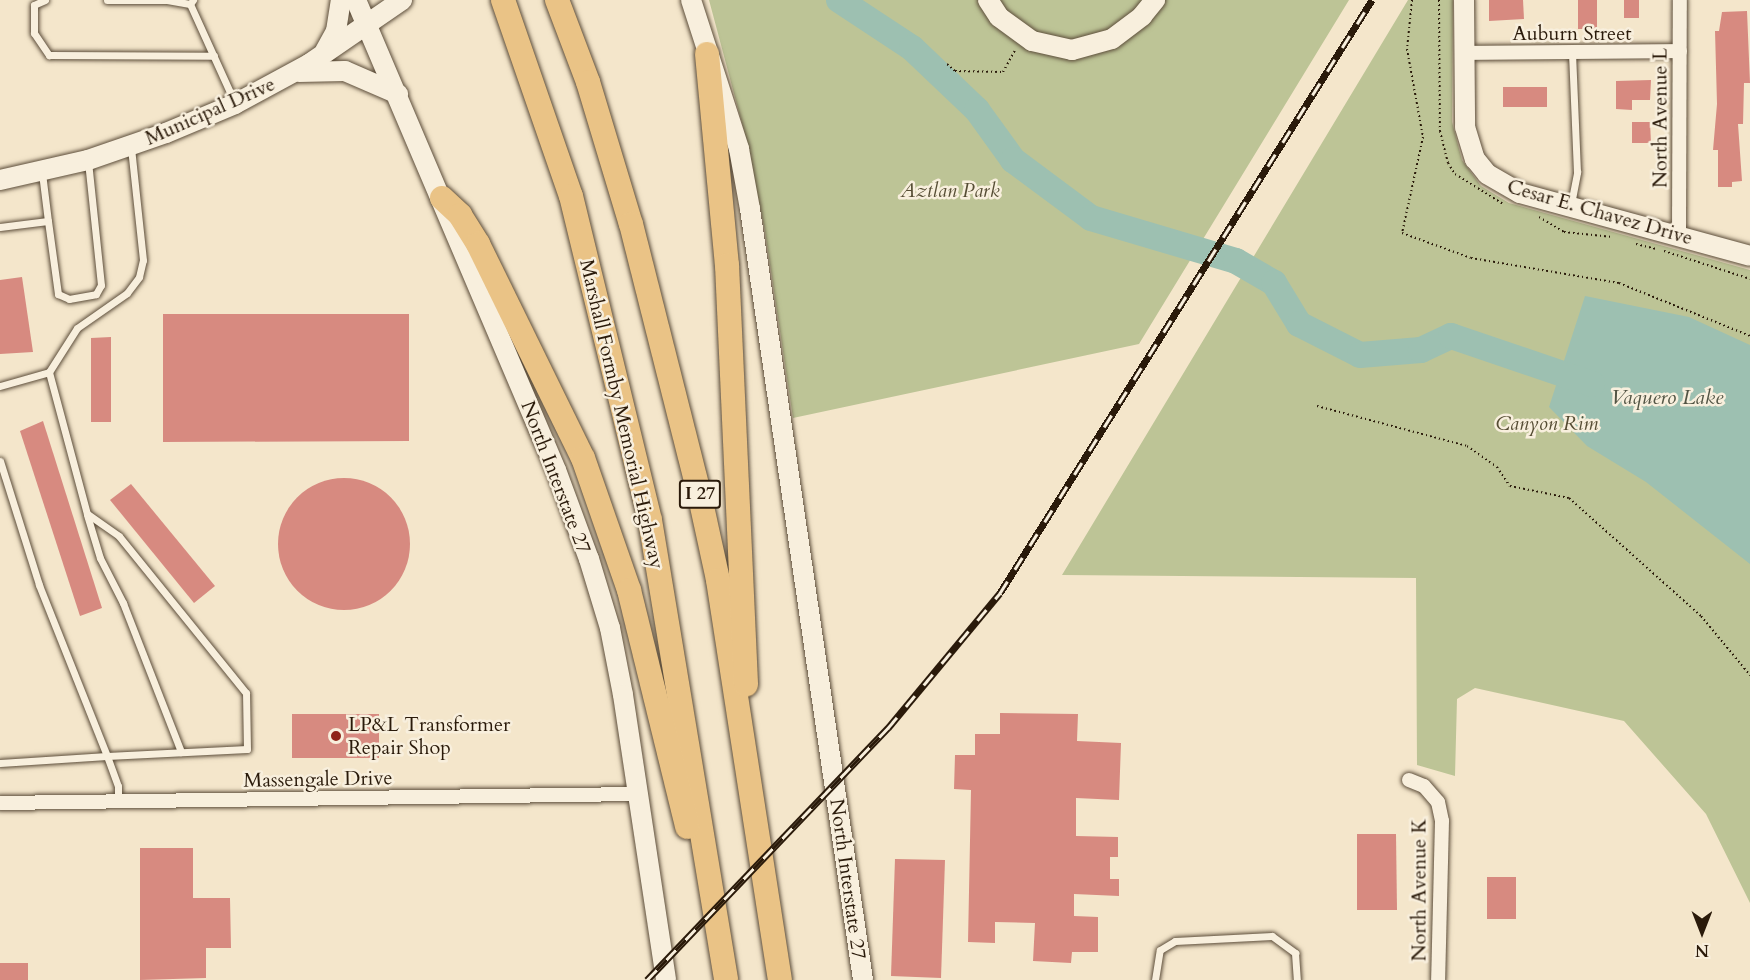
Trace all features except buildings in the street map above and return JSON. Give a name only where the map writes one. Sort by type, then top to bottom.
[{"type":"highway","name":"Marshall Formby Memorial Highway","points":[[503,0],[571,195],[650,520],[724,980]]},
{"type":"highway","name":"I 27","points":[[561,10],[632,224],[677,397],[718,580],[780,980]]},
{"type":"highway","points":[[707,54],[727,265],[746,629],[745,747]]},
{"type":"highway","points":[[442,198],[460,215],[478,244],[566,420],[602,506],[637,618],[724,980]]},
{"type":"main road","points":[[324,54],[336,31],[341,0]]},
{"type":"main road","name":"North Interstate 27","points":[[356,0],[398,94],[556,470],[589,559],[610,628],[666,980]]},
{"type":"main road","name":"Municipal Drive","points":[[0,180],[88,160],[131,146],[235,104],[324,54],[402,0]]},
{"type":"main road","name":"North Interstate 27","points":[[691,0],[739,149],[750,209],[862,980]]},
{"type":"main road","points":[[988,0],[999,17],[1018,33],[1055,49],[1093,47],[1127,30],[1155,0]]},
{"type":"main road","name":"Cesar E. Chavez Drive","points":[[1464,0],[1464,117],[1475,159],[1487,174],[1508,189],[1750,256]]},
{"type":"main road","points":[[291,74],[317,69],[345,71],[398,94]]},
{"type":"street","name":"North Avenue L","points":[[1679,235],[1680,0]]},
{"type":"street","name":"Auburn Street","points":[[1464,53],[1680,51]]},
{"type":"street","name":"North Avenue K","points":[[1409,780],[1424,786],[1438,802],[1442,821],[1438,980]]},
{"type":"street","name":"Massengale Drive","points":[[0,803],[637,794]]},
{"type":"lane","points":[[45,0],[34,5],[34,33],[50,55],[214,56]]},
{"type":"lane","points":[[107,0],[192,2],[235,104]]},
{"type":"lane","points":[[1571,206],[1577,172],[1572,52]]},
{"type":"lane","points":[[0,386],[49,372],[77,328],[127,293],[139,277],[142,260],[131,146]]},
{"type":"lane","points":[[42,172],[58,294],[69,298],[96,294],[100,285],[88,160]]},
{"type":"lane","points":[[0,227],[48,221]]},
{"type":"lane","points":[[49,372],[100,558],[123,603],[181,752]]},
{"type":"lane","points":[[0,462],[39,585],[107,756],[117,786],[118,801]]},
{"type":"lane","points":[[0,763],[247,749],[246,693],[119,536],[87,514]]},
{"type":"lane","points":[[1155,980],[1160,950],[1175,941],[1272,936],[1295,953],[1298,980]]},
{"type":"path","points":[[1412,0],[1407,49],[1423,137],[1402,233],[1471,258],[1619,283],[1750,336]]},
{"type":"path","points":[[947,64],[955,71],[1003,72],[1013,58],[1018,33]]},
{"type":"path","points":[[1317,406],[1467,446],[1497,466],[1510,486],[1569,498],[1701,616],[1750,675]]},
{"type":"green space","name":"Aztlan Park","points":[[709,0],[1349,0],[1139,344],[793,418],[765,231],[744,131]]},
{"type":"green space","name":"Canyon Rim","points":[[1408,0],[1453,0],[1452,122],[1462,160],[1481,186],[1509,203],[1750,270],[1750,903],[1706,814],[1624,721],[1475,688],[1457,699],[1455,776],[1417,765],[1416,578],[1062,575]]},
{"type":"water","name":"Vaquero Lake","points":[[1585,296],[1689,317],[1750,345],[1750,564],[1646,482],[1587,446],[1549,407]]},
{"type":"waterway","points":[[839,0],[912,48],[977,110],[1013,160],[1091,218],[1236,261],[1274,283],[1299,324],[1360,355],[1421,350],[1451,336],[1592,384]]},
{"type":"railway","points":[[647,980],[888,728],[1000,593],[1372,0]]},
{"type":"place","name":"LP&L Transformer Repair Shop","points":[[336,736]]}]
